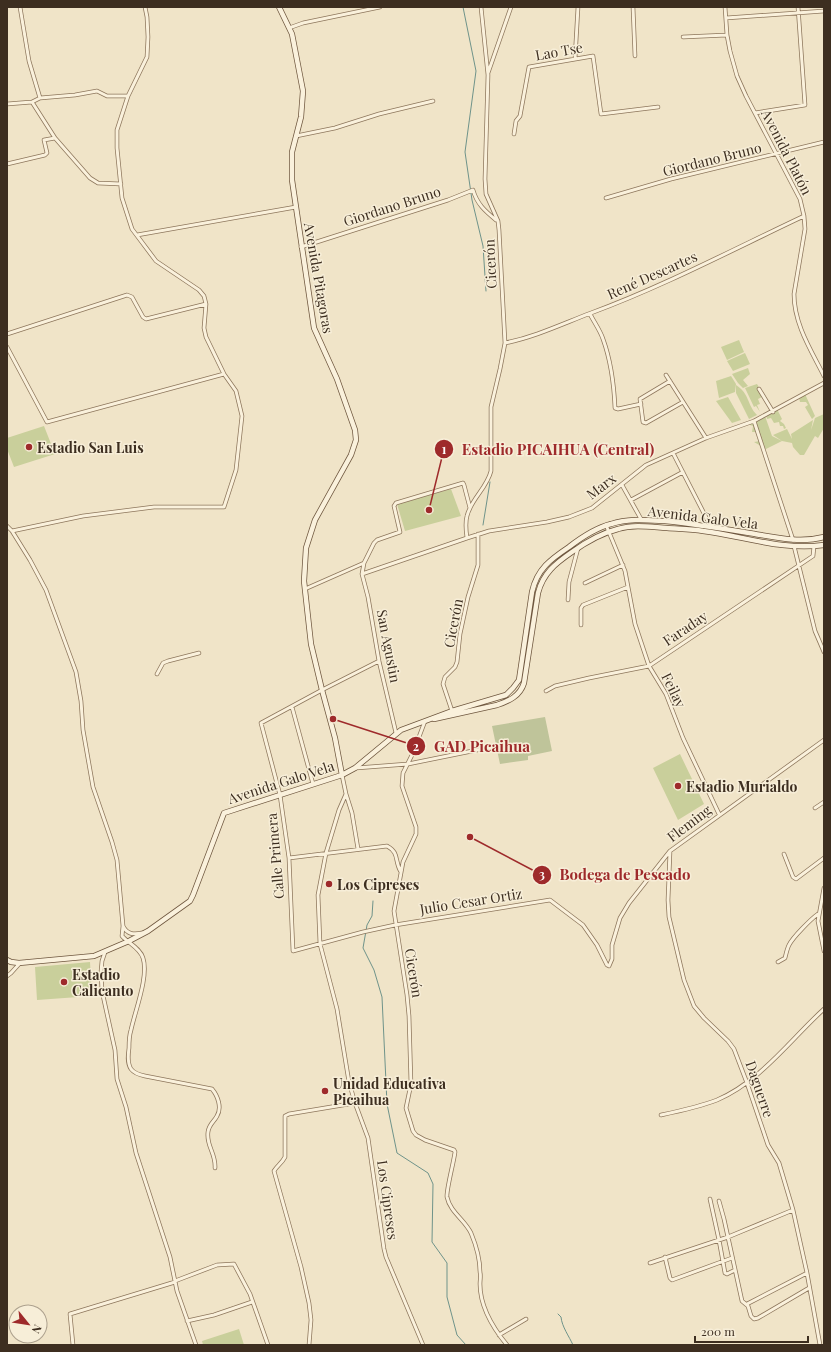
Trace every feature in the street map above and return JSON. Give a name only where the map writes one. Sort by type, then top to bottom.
[{"type":"main road","name":"Avenida Pitagoras","points":[[279,7],[292,34],[303,91],[301,117],[292,152],[291,165],[301,247],[315,333],[337,379],[355,430],[356,440],[351,455],[315,520],[306,548],[304,581],[311,644],[335,738],[342,775]]},
{"type":"main road","name":"Avenida Galo Vela","points":[[7,960],[20,963],[94,956],[148,931],[190,901],[224,813],[342,775],[355,768],[396,733],[452,711],[506,695],[519,680],[532,592],[536,578],[553,557],[587,534],[606,525],[621,521],[640,519],[711,526],[814,546],[824,544]]},
{"type":"main road","name":"Avenida Galo Vela","points":[[431,719],[437,719],[506,702],[520,692],[524,683],[541,584],[550,569],[578,548],[609,532],[629,526],[641,526],[713,532],[778,544],[793,543],[824,537]]},
{"type":"street","points":[[20,7],[29,61],[40,98]]},
{"type":"street","points":[[12,531],[83,516],[154,507],[224,507],[236,470],[242,416],[236,391],[224,374],[206,337],[204,328],[206,304],[204,296],[199,290],[156,261],[137,235],[129,220],[122,198],[117,148],[118,130],[128,96],[147,57],[148,37],[145,7]]},
{"type":"street","points":[[353,7],[355,13]]},
{"type":"street","points":[[289,28],[303,23],[380,7]]},
{"type":"street","name":"Cicerón","points":[[466,538],[467,515],[490,475],[491,407],[505,343],[498,221],[486,194],[485,179],[488,75],[480,7]]},
{"type":"street","points":[[488,75],[511,7]]},
{"type":"street","points":[[575,59],[578,7]]},
{"type":"street","points":[[633,7],[635,56]]},
{"type":"street","name":"Avenida Platón","points":[[725,7],[727,35],[737,76],[797,192],[804,216],[805,228],[794,294],[794,304],[798,323],[824,376]]},
{"type":"street","points":[[755,113],[805,106],[798,7]]},
{"type":"street","points":[[726,18],[824,11]]},
{"type":"street","points":[[683,37],[727,35]]},
{"type":"street","name":"Lao Tse","points":[[514,134],[516,121],[520,116],[529,67],[593,56],[601,114],[658,107]]},
{"type":"street","points":[[7,104],[32,102],[40,98],[75,95],[97,91],[107,96],[128,96]]},
{"type":"street","points":[[296,136],[335,128],[379,114],[433,101]]},
{"type":"street","points":[[32,102],[54,138],[94,181],[98,183],[120,184]]},
{"type":"street","points":[[7,164],[45,155],[47,153],[44,140],[54,138]]},
{"type":"street","name":"Giordano Bruno","points":[[606,198],[671,179],[824,142]]},
{"type":"street","name":"Giordano Bruno","points":[[301,247],[393,218],[472,190],[478,204],[498,221]]},
{"type":"street","points":[[137,235],[296,207]]},
{"type":"street","name":"René Descartes","points":[[505,343],[532,336],[624,301],[659,286],[804,216]]},
{"type":"street","points":[[7,334],[127,295],[132,297],[143,318],[146,319],[206,304]]},
{"type":"street","points":[[590,314],[606,348],[614,390],[615,408],[618,410],[641,404]]},
{"type":"street","points":[[7,347],[47,422],[224,374]]},
{"type":"street","points":[[666,375],[706,438]]},
{"type":"street","points":[[670,381],[640,399],[643,422],[646,423],[683,402]]},
{"type":"street","name":"Marx","points":[[362,574],[478,534],[548,522],[569,517],[592,508],[646,465],[706,438],[754,421],[824,383]]},
{"type":"street","points":[[759,389],[773,412]]},
{"type":"street","points":[[754,421],[793,543],[815,631],[824,652]]},
{"type":"street","points":[[673,452],[713,532]]},
{"type":"street","points":[[631,500],[683,472]]},
{"type":"street","points":[[305,589],[364,563],[377,540],[399,533],[400,530],[394,506],[396,503],[463,483],[470,508]]},
{"type":"street","points":[[622,485],[640,519]]},
{"type":"street","name":"Feilay","points":[[606,525],[623,565],[635,624],[649,666],[666,694],[683,738],[719,814]]},
{"type":"street","points":[[7,526],[12,531],[30,560],[46,590],[76,672],[81,701],[83,730],[93,787],[117,860],[123,926],[122,936],[129,941],[143,956],[145,970],[136,1014],[129,1036],[129,1065],[135,1072],[145,1076],[212,1089],[216,1093],[219,1110],[217,1116],[211,1123],[208,1132],[208,1142],[215,1159],[215,1168]]},
{"type":"street","name":"Cicerón","points":[[452,711],[443,684],[445,677],[455,667],[468,597],[478,565],[478,534]]},
{"type":"street","name":"Faraday","points":[[546,691],[555,686],[649,666],[813,556],[814,546]]},
{"type":"street","points":[[568,600],[569,582],[578,548]]},
{"type":"street","name":"San Agustin","points":[[364,563],[362,574],[379,661],[396,733]]},
{"type":"street","points":[[585,583],[623,565]]},
{"type":"street","points":[[581,625],[581,608],[583,605],[628,587]]},
{"type":"street","points":[[157,674],[163,663],[199,653]]},
{"type":"street","points":[[313,784],[292,707],[379,661]]},
{"type":"street","name":"Calle Primera","points":[[292,707],[261,723],[280,795],[289,858],[293,951],[320,944]]},
{"type":"street","name":"Cicerón","points":[[426,721],[403,773],[402,786],[416,827],[416,834],[405,855],[394,911],[409,1016],[411,1084],[406,1108],[412,1131],[416,1135],[424,1140],[454,1150],[455,1152],[447,1196],[453,1209],[468,1227],[472,1235],[479,1261],[483,1301],[490,1321],[499,1335]]},
{"type":"street","name":"Fleming","points":[[550,900],[582,925],[609,966],[612,959],[612,945],[620,918],[629,903],[670,851],[719,814],[824,740]]},
{"type":"street","points":[[355,768],[408,764],[492,747]]},
{"type":"street","points":[[342,775],[352,813],[358,849]]},
{"type":"street","name":"Los Cipreses","points":[[346,794],[338,810],[326,853],[318,894],[320,944],[337,1009],[349,1082],[355,1104],[368,1138],[386,1257],[423,1345]]},
{"type":"street","points":[[815,808],[824,802]]},
{"type":"street","points":[[289,858],[387,846],[393,849],[397,856],[401,872]]},
{"type":"street","name":"Daguerre","points":[[670,851],[668,900],[669,917],[684,980],[694,1006],[734,1049],[747,1082],[768,1145],[779,1163],[793,1210],[807,1273],[820,1345]]},
{"type":"street","points":[[784,854],[792,878],[796,879],[824,858]]},
{"type":"street","points":[[824,888],[818,914],[824,951]]},
{"type":"street","name":"Julio Cesar Ortiz","points":[[320,944],[370,930],[395,925],[550,900]]},
{"type":"street","points":[[778,962],[785,958],[788,946],[791,942],[818,914]]},
{"type":"street","points":[[123,926],[129,933],[136,934],[148,931]]},
{"type":"street","points":[[105,952],[102,960],[101,972],[102,990],[115,1050],[117,1079],[126,1107],[136,1153],[170,1257],[175,1282],[196,1345]]},
{"type":"street","points":[[7,976],[20,963]]},
{"type":"street","points":[[661,1114],[694,1108],[718,1099],[747,1082],[769,1064],[824,1009]]},
{"type":"street","points":[[309,1345],[311,1320],[309,1303],[274,1171],[285,1157],[285,1116],[289,1114],[355,1104]]},
{"type":"street","points":[[710,1199],[726,1274],[735,1270]]},
{"type":"street","points":[[719,1201],[742,1301],[746,1304],[751,1316],[755,1319],[809,1288]]},
{"type":"street","points":[[650,1263],[664,1257],[728,1237],[793,1210]]},
{"type":"street","points":[[664,1257],[670,1278],[672,1280],[732,1258]]},
{"type":"street","points":[[74,1345],[70,1314],[175,1282],[217,1265],[234,1264],[247,1288],[268,1345]]},
{"type":"street","points":[[746,1304],[807,1273]]},
{"type":"street","points":[[188,1321],[214,1315],[252,1302]]},
{"type":"street","points":[[507,1345],[499,1335],[526,1319]]},
{"type":"green space","points":[[739,340],[744,352],[727,360],[721,347]]},
{"type":"green space","points":[[745,353],[750,364],[733,371],[727,361]]},
{"type":"green space","points":[[748,368],[750,374],[743,380],[748,386],[743,388],[732,374]]},
{"type":"green space","points":[[731,376],[736,384],[735,392],[719,398],[716,381]]},
{"type":"green space","points":[[757,384],[766,399],[762,397],[758,399],[760,404],[757,405],[760,412],[756,406],[754,407],[745,388]]},
{"type":"green space","points":[[736,385],[744,392],[751,407],[757,415],[749,419],[736,393]]},
{"type":"green space","points":[[805,394],[815,416],[812,419],[805,407],[808,405],[806,402],[800,402],[799,398]]},
{"type":"green space","points":[[728,397],[741,420],[732,423],[716,401]]},
{"type":"green space","points":[[777,409],[782,419],[780,421],[786,428],[784,429],[783,426],[780,426],[779,422],[774,423],[771,418],[767,419],[766,415]]},
{"type":"green space","points":[[824,414],[824,428],[818,438],[815,436],[804,455],[800,455],[793,447],[792,443],[782,441],[773,435],[787,429],[792,439],[791,434],[813,420],[811,430],[815,418]]},
{"type":"green space","points":[[765,416],[772,436],[782,441],[766,449],[754,442],[760,441],[758,432],[752,432],[753,426],[747,424]]},
{"type":"green space","points":[[44,426],[55,454],[14,467],[7,449],[7,438]]},
{"type":"green space","points":[[451,489],[461,516],[405,531],[397,504]]},
{"type":"green space","points":[[545,717],[552,751],[528,756],[528,760],[500,764],[492,726]]},
{"type":"green space","name":"Estadio Murialdo","points":[[680,754],[704,804],[678,820],[653,768]]},
{"type":"green space","points":[[90,962],[92,996],[37,1000],[35,967]]},
{"type":"green space","points":[[239,1329],[244,1345],[203,1345],[202,1341]]},
{"type":"waterway","points":[[463,7],[476,71],[465,152],[472,200],[483,246],[486,291]]},
{"type":"waterway","points":[[483,525],[490,482]]},
{"type":"waterway","points":[[373,901],[372,916],[367,925],[363,948],[374,970],[382,997],[387,1104],[397,1153],[428,1173],[433,1184],[432,1242],[447,1263],[447,1297],[457,1335],[466,1345]]},
{"type":"waterway","points":[[558,1314],[561,1317],[564,1328],[573,1345]]},
{"type":"place","name":"Estadio San Luis","points":[[29,447]]},
{"type":"place","name":"Estadio PICAIHUA (Central)","points":[[429,510]]},
{"type":"place","name":"GAD Picaihua","points":[[333,719]]},
{"type":"place","name":"Estadio Murialdo","points":[[678,786]]},
{"type":"place","name":"Bodega de Pescado","points":[[470,837]]},
{"type":"place","name":"Los Cipreses","points":[[329,884]]},
{"type":"place","name":"Estadio Calicanto","points":[[64,982]]},
{"type":"place","name":"Unidad Educativa Picaihua","points":[[325,1091]]}]
